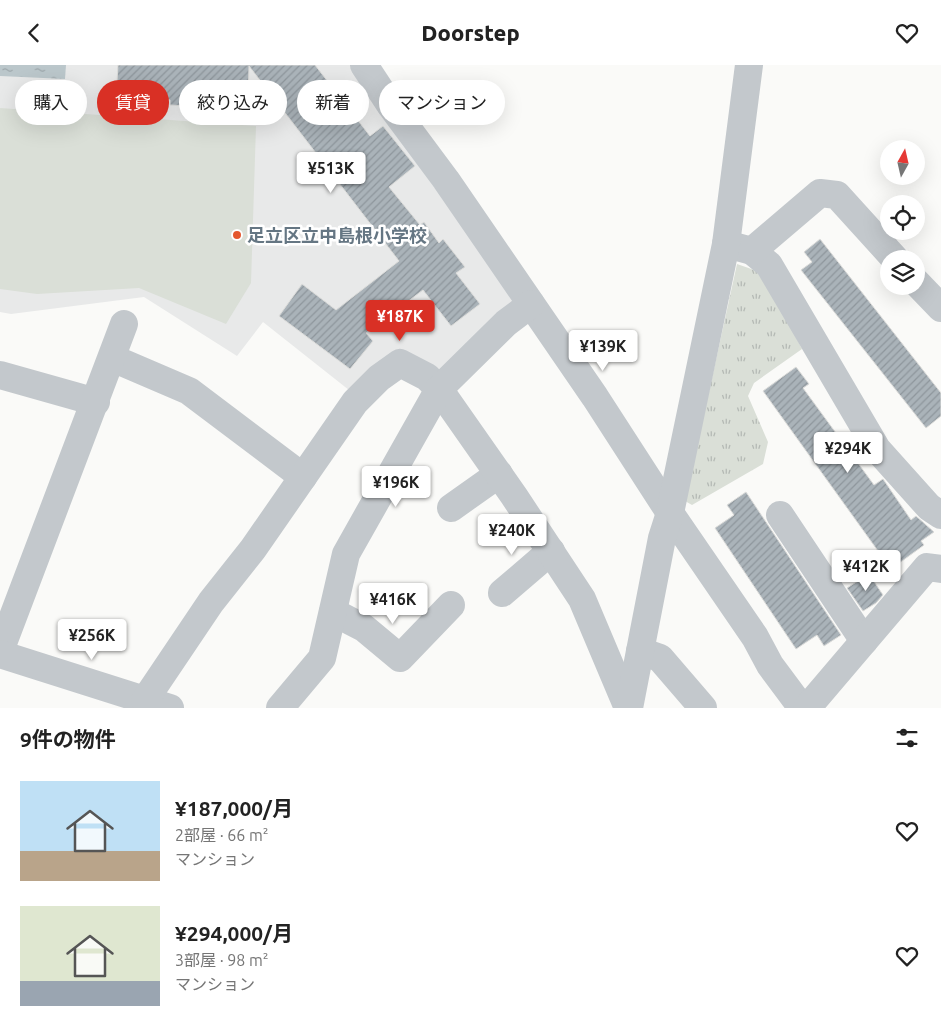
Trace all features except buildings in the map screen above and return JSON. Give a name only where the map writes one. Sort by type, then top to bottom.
[{"type":"street","points":[[364,65],[531,304],[670,513],[750,629],[770,665],[802,708]]},
{"type":"street","points":[[629,708],[662,538],[739,247],[749,65]]},
{"type":"street","points":[[739,247],[820,193],[837,195],[887,250]]},
{"type":"street","points":[[739,247],[769,265],[877,449],[928,507],[941,515]]},
{"type":"street","points":[[925,291],[941,308]]},
{"type":"street","points":[[280,708],[322,658],[346,554],[439,389],[506,323],[531,304]]},
{"type":"street","points":[[124,324],[0,653],[158,704],[212,602],[253,549],[355,402],[379,378],[400,363],[427,377],[439,389],[499,474],[582,599],[629,708]]},
{"type":"street","points":[[112,358],[190,391],[303,477]]},
{"type":"street","points":[[0,375],[96,402]]},
{"type":"street","points":[[450,508],[499,474]]},
{"type":"street","points":[[780,515],[864,641]]},
{"type":"street","points":[[502,593],[550,551]]},
{"type":"street","points":[[807,708],[864,641],[936,563]]},
{"type":"street","points":[[333,612],[364,629],[400,658],[451,605]]},
{"type":"street","points":[[640,651],[660,657],[703,708]]},
{"type":"shaded area","name":"足立区立中島根小学校","points":[[0,65],[356,65],[366,80],[297,80],[297,125],[369,125],[369,84],[379,99],[379,125],[397,125],[515,297],[513,308],[443,376],[400,354],[354,394],[263,322],[237,356],[144,297],[11,314],[0,312]]},
{"type":"green space","points":[[0,108],[15,109],[15,125],[87,125],[87,114],[97,115],[97,125],[169,125],[169,120],[179,121],[179,125],[256,126],[251,283],[226,324],[139,288],[37,294],[0,289]]},
{"type":"green space","points":[[737,264],[763,273],[802,349],[754,383],[748,396],[768,442],[763,464],[692,505],[685,501]]},
{"type":"water","points":[[0,65],[66,65],[65,79],[0,76]]},
{"type":"place","name":"足立区立中島根小学校","points":[[237,235]]}]
